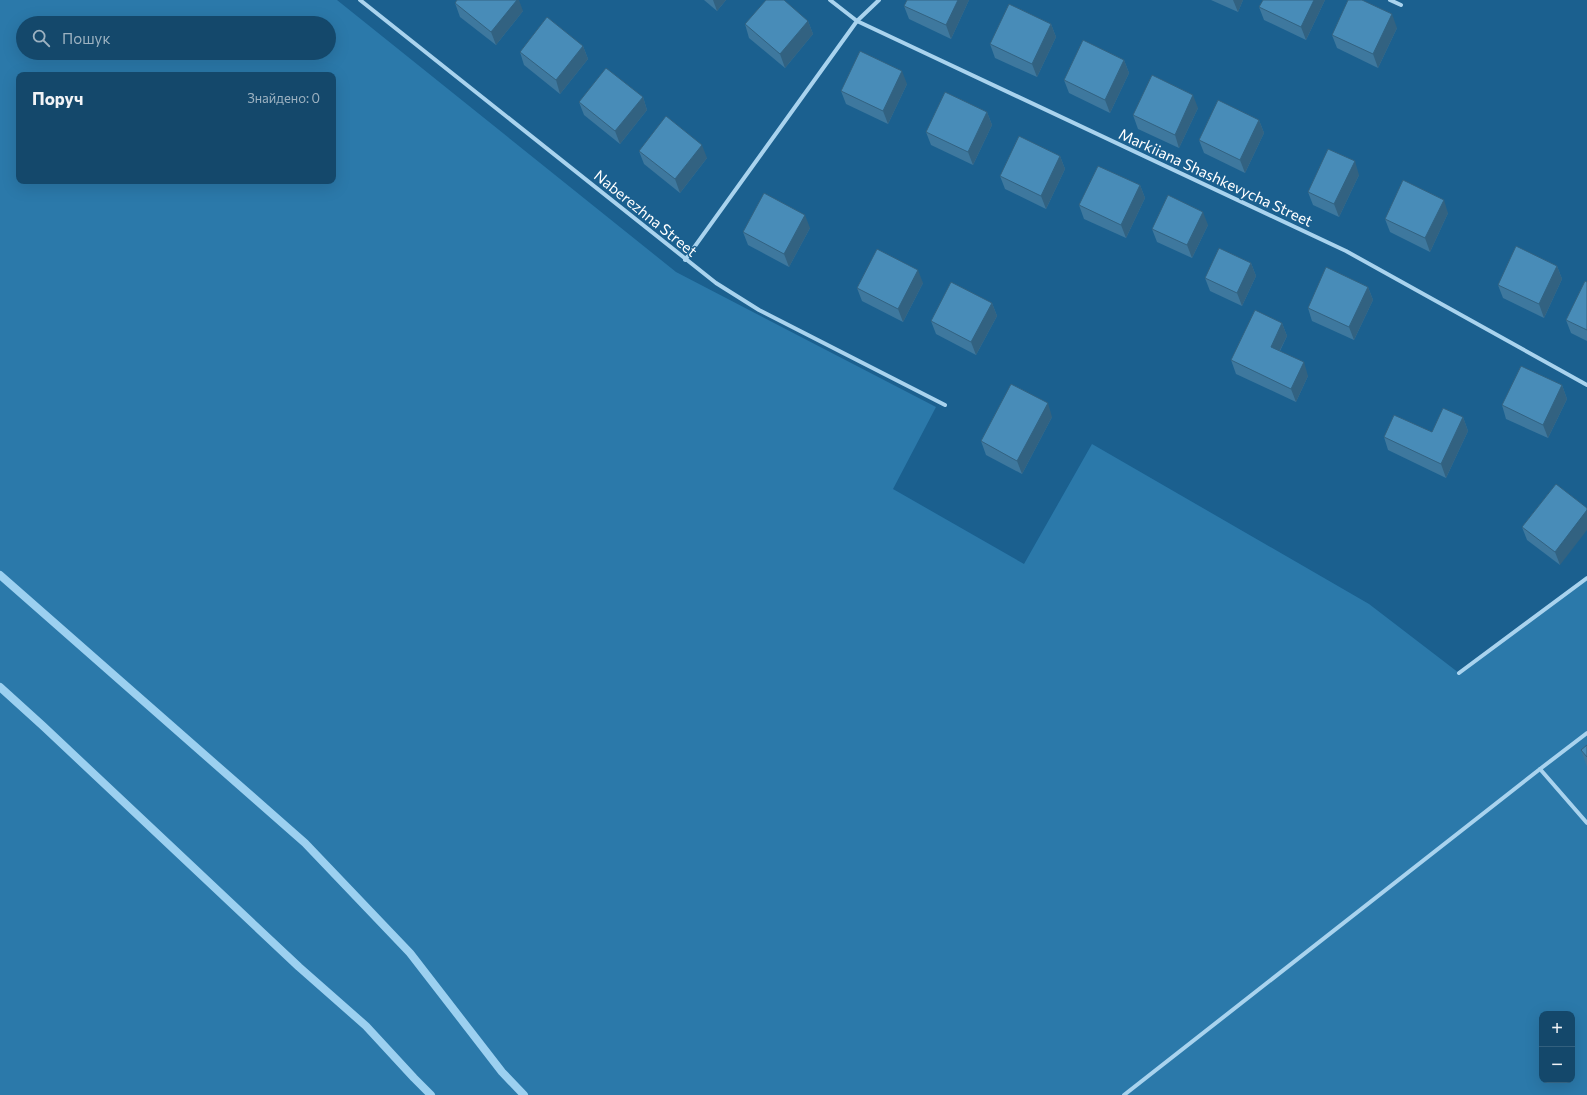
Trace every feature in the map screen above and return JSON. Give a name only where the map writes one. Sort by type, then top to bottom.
[{"type":"street","name":"Naberezhna Street","points":[[360,0],[685,260],[716,283],[759,310],[944,405]]},
{"type":"street","name":"Markiiana Shashkevycha Street","points":[[830,0],[857,21],[1346,252],[1587,385]]},
{"type":"street","points":[[685,260],[857,21],[879,0]]},
{"type":"street","points":[[1390,0],[1401,5]]},
{"type":"street","points":[[1459,673],[1587,578]]},
{"type":"street","points":[[1124,1095],[1587,733]]},
{"type":"street","points":[[1540,769],[1587,823]]},
{"type":"shaded area","points":[[0,0],[337,0],[676,272],[936,407],[893,489],[1024,564],[1092,444],[1369,604],[1459,673],[1587,576],[1587,1095],[0,1095]]},
{"type":"building","points":[[457,0],[517,0],[491,32],[455,3]]},
{"type":"building","points":[[766,0],[784,0],[808,21],[780,54],[745,24]]},
{"type":"building","points":[[907,0],[958,0],[946,25],[904,6]]},
{"type":"building","points":[[1263,0],[1314,0],[1301,27],[1259,7]]},
{"type":"building","points":[[1348,0],[1362,0],[1392,14],[1373,54],[1332,35]]},
{"type":"building","points":[[1009,4],[1051,24],[1032,64],[990,44]]},
{"type":"building","points":[[547,17],[583,46],[556,80],[520,52]]},
{"type":"building","points":[[1083,40],[1124,60],[1105,100],[1064,80]]},
{"type":"building","points":[[860,51],[902,71],[883,111],[841,91]]},
{"type":"building","points":[[606,68],[643,97],[615,131],[579,102]]},
{"type":"building","points":[[1152,75],[1193,95],[1175,135],[1133,115]]},
{"type":"building","points":[[945,92],[987,112],[968,152],[926,132]]},
{"type":"building","points":[[1218,100],[1259,120],[1240,160],[1199,140]]},
{"type":"building","points":[[666,116],[702,145],[675,179],[639,151]]},
{"type":"building","points":[[1019,136],[1060,156],[1041,196],[1000,176]]},
{"type":"building","points":[[1328,149],[1355,161],[1334,204],[1308,192]]},
{"type":"building","points":[[1098,166],[1140,185],[1121,225],[1079,205]]},
{"type":"building","points":[[1403,180],[1444,200],[1425,238],[1385,219]]},
{"type":"building","points":[[764,193],[805,215],[784,254],[743,232]]},
{"type":"building","points":[[1168,195],[1203,212],[1187,245],[1152,229]]},
{"type":"building","points":[[1516,246],[1557,266],[1539,304],[1498,285]]},
{"type":"building","points":[[1219,248],[1251,263],[1237,293],[1205,278]]},
{"type":"building","points":[[877,249],[918,270],[898,309],[857,288]]},
{"type":"building","points":[[1326,267],[1368,287],[1349,327],[1308,308]]},
{"type":"building","points":[[1585,281],[1587,282],[1587,330],[1566,320]]},
{"type":"building","points":[[951,282],[992,303],[971,342],[931,321]]},
{"type":"building","points":[[1255,310],[1282,323],[1271,347],[1304,362],[1291,389],[1231,360]]},
{"type":"building","points":[[1521,366],[1562,385],[1543,425],[1502,405]]},
{"type":"building","points":[[1011,384],[1048,403],[1017,461],[981,441]]},
{"type":"building","points":[[1443,408],[1463,417],[1441,464],[1384,437],[1394,415],[1432,432]]},
{"type":"building","points":[[1556,484],[1587,508],[1587,510],[1555,552],[1522,527]]},
{"type":"building","points":[[1587,745],[1587,757],[1581,750]]},
{"type":"waterway","points":[[0,575],[305,843],[410,953],[502,1072],[524,1095]]},
{"type":"waterway","points":[[0,687],[299,967],[366,1026],[431,1095]]}]
